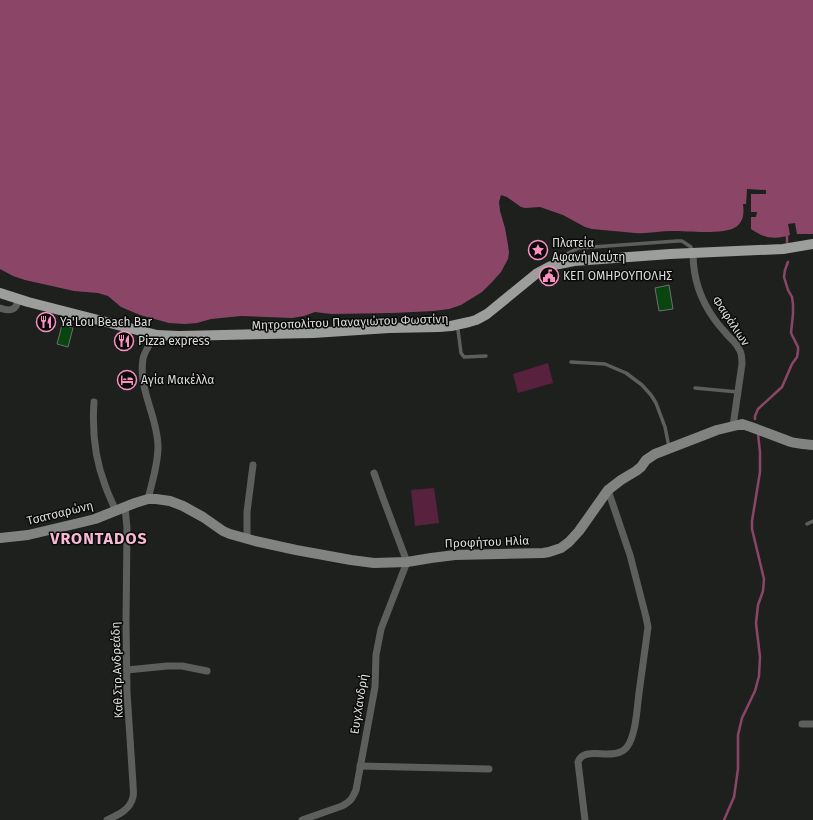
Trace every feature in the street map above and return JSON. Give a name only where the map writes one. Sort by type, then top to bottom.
[{"type":"main road","name":"Μητροπολίτου Παναγιώτου Φωστίνη","points":[[18,302],[88,324],[177,342],[439,333],[458,330],[485,322],[540,278],[561,269],[783,249],[813,244]]},
{"type":"main road","name":"Μητροπολίτου Παναγιώτου Φωστίνη","points":[[154,337],[313,333],[389,328],[439,327],[476,320],[482,317],[536,274],[551,266],[562,263],[592,260],[693,256],[783,255],[813,251]]},
{"type":"main road","points":[[0,293],[18,302]]},
{"type":"main road","points":[[0,299],[18,302]]},
{"type":"street","name":"Φαφάλιων","points":[[693,256],[694,270],[704,302],[714,318],[740,350],[742,364],[733,426]]},
{"type":"street","points":[[0,308],[12,310],[18,302]]},
{"type":"street","points":[[148,499],[158,447],[156,430],[144,387],[143,358],[154,337]]},
{"type":"street","name":"Καθ.Στρ.Ανδρεάδη","points":[[94,402],[93,432],[104,485],[121,509],[128,528],[126,615],[127,692],[134,784],[133,797],[128,806],[122,812],[107,820]]},
{"type":"street","name":"Προφήτου Ηλία","points":[[121,509],[148,499],[170,501],[203,517],[223,531],[303,551],[364,562],[407,562],[455,555],[543,553],[553,551],[565,545],[576,535],[608,490],[641,467],[650,457],[670,448],[717,430],[742,424],[791,442],[813,445]]},
{"type":"street","points":[[247,538],[247,512],[253,465]]},
{"type":"street","points":[[374,473],[407,562]]},
{"type":"street","points":[[585,820],[578,762],[581,755],[587,753],[604,754],[618,752],[622,751],[629,744],[635,723],[648,627],[630,555],[608,490]]},
{"type":"street","name":"Τσατσαρώνη","points":[[0,538],[28,535],[83,522],[121,509]]},
{"type":"street","name":"Ευγ.Χανδρή","points":[[302,820],[334,809],[348,802],[352,799],[356,790],[375,687],[376,655],[381,629],[407,562]]},
{"type":"street","points":[[127,670],[182,666],[207,671]]},
{"type":"street","points":[[802,724],[813,724]]},
{"type":"street","points":[[360,766],[489,769]]},
{"type":"lane","points":[[458,330],[461,353],[464,357],[486,356]]},
{"type":"lane","points":[[571,362],[605,364],[626,372],[642,385],[652,395],[656,403],[665,427],[670,448]]},
{"type":"lane","points":[[695,388],[738,392]]},
{"type":"lane","points":[[807,524],[813,521]]},
{"type":"shaded area","points":[[0,0],[813,0],[813,234],[797,234],[795,223],[788,224],[790,235],[774,238],[765,236],[751,229],[751,217],[756,217],[757,212],[751,212],[751,194],[766,194],[766,190],[747,189],[746,204],[743,204],[743,217],[739,225],[730,229],[715,232],[672,231],[640,233],[592,229],[585,227],[563,215],[540,207],[521,207],[507,197],[501,195],[499,202],[508,245],[508,259],[501,272],[482,292],[461,305],[449,309],[393,313],[331,314],[315,312],[292,318],[241,316],[211,319],[197,323],[185,324],[169,323],[140,315],[121,307],[108,296],[98,293],[74,291],[25,280],[0,269]]},
{"type":"shaded area","points":[[548,363],[553,383],[518,393],[513,374]]},
{"type":"shaded area","points":[[434,488],[439,523],[415,526],[411,490]]},
{"type":"building","points":[[669,285],[673,309],[659,311],[655,288]]},
{"type":"building","points":[[62,325],[73,328],[68,347],[57,344]]},
{"type":"waterway","points":[[787,236],[787,242]]},
{"type":"waterway","points":[[755,419],[758,409],[782,387],[792,364],[797,357],[798,347],[791,333],[793,314],[792,297],[784,277],[788,262]]},
{"type":"waterway","points":[[724,820],[734,797],[738,769],[738,735],[742,718],[755,691],[759,676],[760,657],[756,623],[758,605],[763,591],[764,579],[752,529],[760,472],[758,434]]},
{"type":"place","name":"Πλατεία Αφανή Ναύτη","points":[[538,250]]},
{"type":"place","name":"ΚΕΠ ΟΜΗΡΟΥΠΟΛΗΣ","points":[[549,276]]},
{"type":"place","name":"Ya'Lou Beach Bar","points":[[46,322]]},
{"type":"place","name":"Pizza express","points":[[124,341]]},
{"type":"place","name":"Αγία Μακέλλα","points":[[127,380]]},
{"type":"district","name":"VRONTADOS","points":[[99,538]]}]
